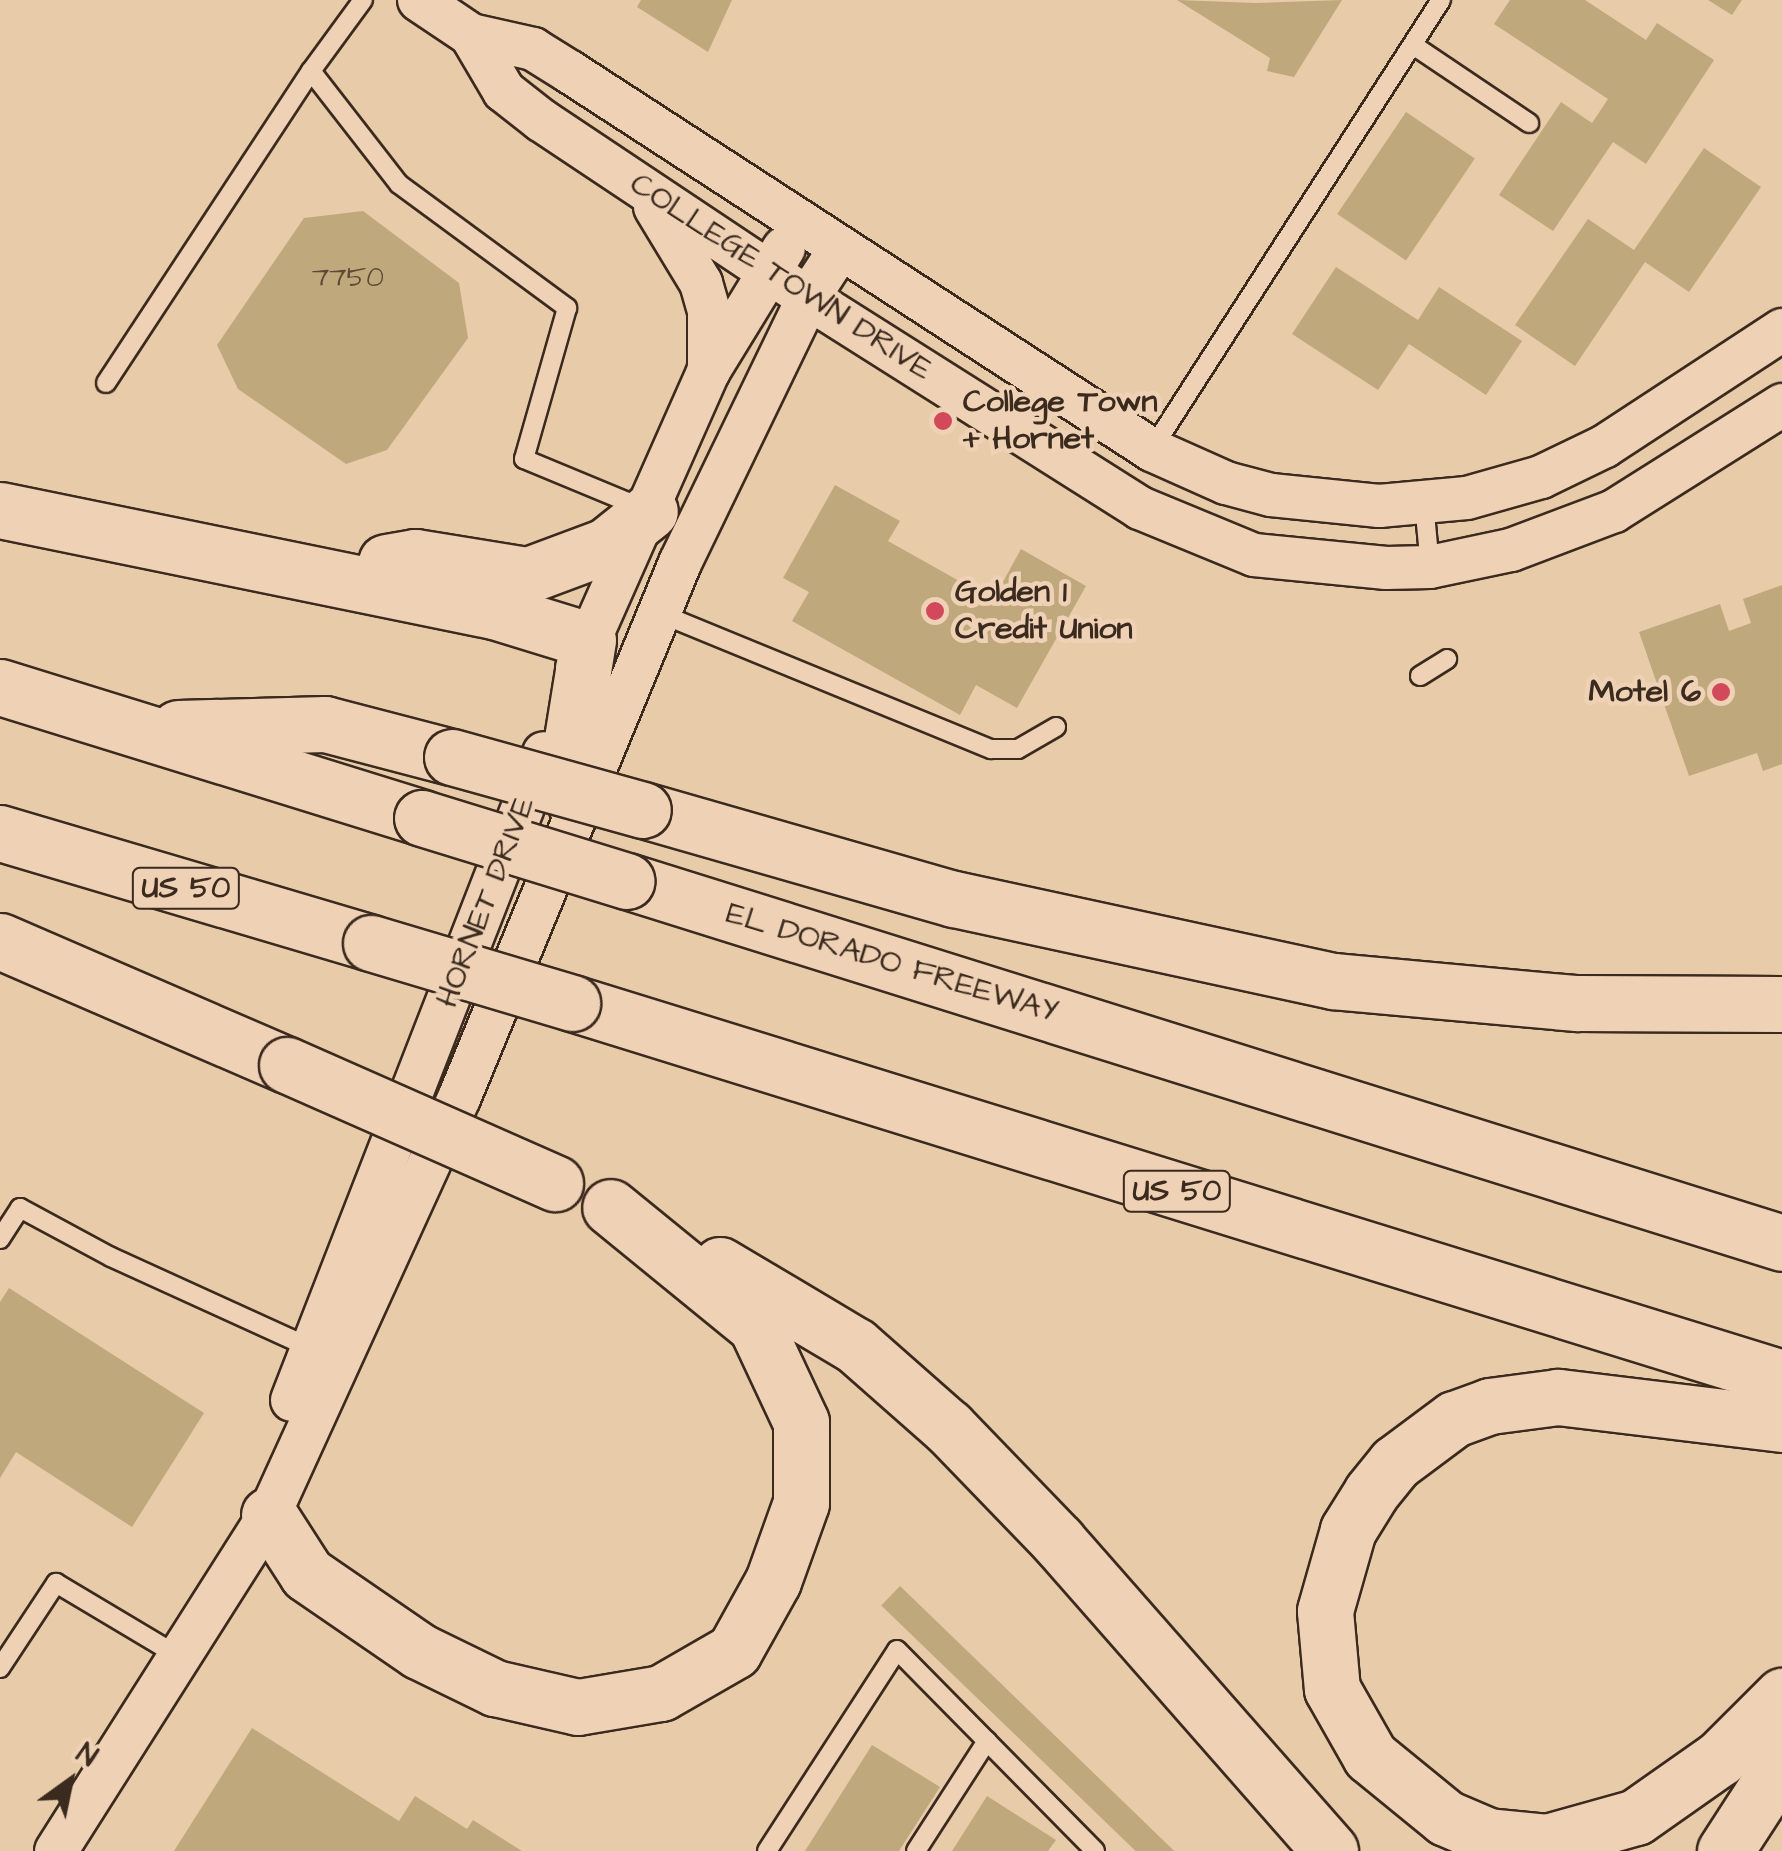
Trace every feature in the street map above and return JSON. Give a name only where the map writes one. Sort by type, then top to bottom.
[{"type":"main road","points":[[0,510],[494,610],[588,640],[567,769],[576,805]]},
{"type":"main road","points":[[314,574],[415,557],[528,575],[606,546],[650,511]]},
{"type":"main road","name":"EL DORADO FREEWAY","points":[[0,687],[1782,1243]]},
{"type":"main road","points":[[134,730],[325,724],[954,899],[1333,981],[1577,1003],[1782,1004]]},
{"type":"main road","name":"US 50","points":[[0,833],[572,1004],[1782,1378]]},
{"type":"main road","points":[[0,941],[610,1207],[766,1288],[841,1336],[948,1426],[1058,1540],[1330,1851]]},
{"type":"main road","points":[[270,1514],[319,1583],[420,1651],[495,1688],[578,1707],[661,1694],[734,1652],[772,1581],[801,1503],[802,1422],[756,1326],[610,1207]]},
{"type":"main road","points":[[1782,1424],[1558,1397],[1490,1406],[1454,1419],[1395,1463],[1371,1493],[1348,1530],[1325,1612],[1332,1688],[1370,1756],[1446,1818],[1504,1839],[1573,1838],[1636,1817],[1720,1758],[1782,1696]]},
{"type":"main road","points":[[1725,1851],[1782,1763]]},
{"type":"street","name":"COLLEGE TOWN DRIVE","points":[[419,0],[470,35],[533,49],[1152,450],[1226,484],[1271,495],[1320,503],[1424,503],[1508,488],[1570,464],[1782,330]]},
{"type":"street","name":"COLLEGE TOWN DRIVE","points":[[470,35],[504,90],[808,298],[1176,527],[1296,564],[1430,567],[1511,550],[1614,511],[1782,405]]},
{"type":"street","points":[[636,182],[680,240],[701,284],[710,311],[708,372]]},
{"type":"street","name":"HORNET DRIVE","points":[[212,1600],[588,640],[650,511],[708,372],[799,223]]},
{"type":"street","name":"HORNET DRIVE","points":[[62,1849],[177,1655],[270,1514],[460,1096],[576,805],[658,613],[808,298],[840,249]]},
{"type":"lane","points":[[106,383],[311,72],[363,0]]},
{"type":"lane","points":[[1152,450],[1442,0]]},
{"type":"lane","points":[[1413,44],[1528,123]]},
{"type":"lane","points":[[311,72],[399,184],[568,308],[524,459],[650,511]]},
{"type":"lane","points":[[1424,503],[1430,567]]},
{"type":"lane","points":[[658,613],[991,749],[1018,749],[1056,727]]},
{"type":"lane","points":[[1420,676],[1447,659]]},
{"type":"lane","points":[[0,1239],[20,1208],[111,1257],[313,1349]]},
{"type":"lane","points":[[0,1668],[56,1583],[177,1655]]},
{"type":"lane","points":[[767,1851],[898,1650],[1086,1848]]},
{"type":"lane","points":[[916,1851],[987,1741]]},
{"type":"building","points":[[641,0],[732,0],[708,52],[637,7]]},
{"type":"building","points":[[1177,0],[1342,0],[1294,77],[1267,71],[1270,58]]},
{"type":"building","points":[[1510,0],[1585,0],[1646,40],[1657,23],[1714,60],[1646,164],[1613,142],[1553,231],[1499,195],[1561,102],[1592,123],[1608,99],[1494,24]]},
{"type":"building","points":[[1708,0],[1742,0],[1732,15]]},
{"type":"building","points":[[1406,112],[1475,158],[1406,260],[1337,214]]},
{"type":"building","points":[[1704,148],[1761,187],[1689,292],[1645,262],[1575,366],[1515,325],[1588,219],[1634,250]]},
{"type":"building","points":[[363,211],[459,283],[468,338],[387,450],[346,464],[238,389],[217,345],[304,218]]},
{"type":"building","points":[[1336,267],[1418,320],[1439,287],[1522,341],[1486,395],[1409,344],[1378,390],[1292,334]]},
{"type":"building","name":"Golden 1 Credit Union","points":[[835,485],[900,521],[888,541],[993,600],[1021,549],[1086,586],[1017,708],[976,685],[960,715],[792,621],[809,592],[783,578]]},
{"type":"building","name":"Motel 6","points":[[1782,585],[1782,764],[1763,771],[1757,753],[1689,776],[1639,632],[1720,604],[1729,631],[1751,623],[1743,599]]},
{"type":"building","points":[[9,1288],[204,1413],[132,1527],[16,1452],[0,1478],[0,1302]]},
{"type":"building","points":[[900,1586],[1174,1851],[1136,1851],[881,1605]]},
{"type":"building","points":[[252,1728],[399,1821],[415,1796],[467,1829],[473,1820],[522,1851],[174,1851]]},
{"type":"building","points":[[872,1745],[940,1787],[899,1851],[805,1851]]},
{"type":"building","points":[[987,1796],[1056,1840],[1048,1851],[952,1851]]},
{"type":"place","name":"College Town + Hornet","points":[[943,421]]},
{"type":"place","name":"Golden 1 Credit Union","points":[[935,611]]},
{"type":"place","name":"Motel 6","points":[[1721,692]]}]
